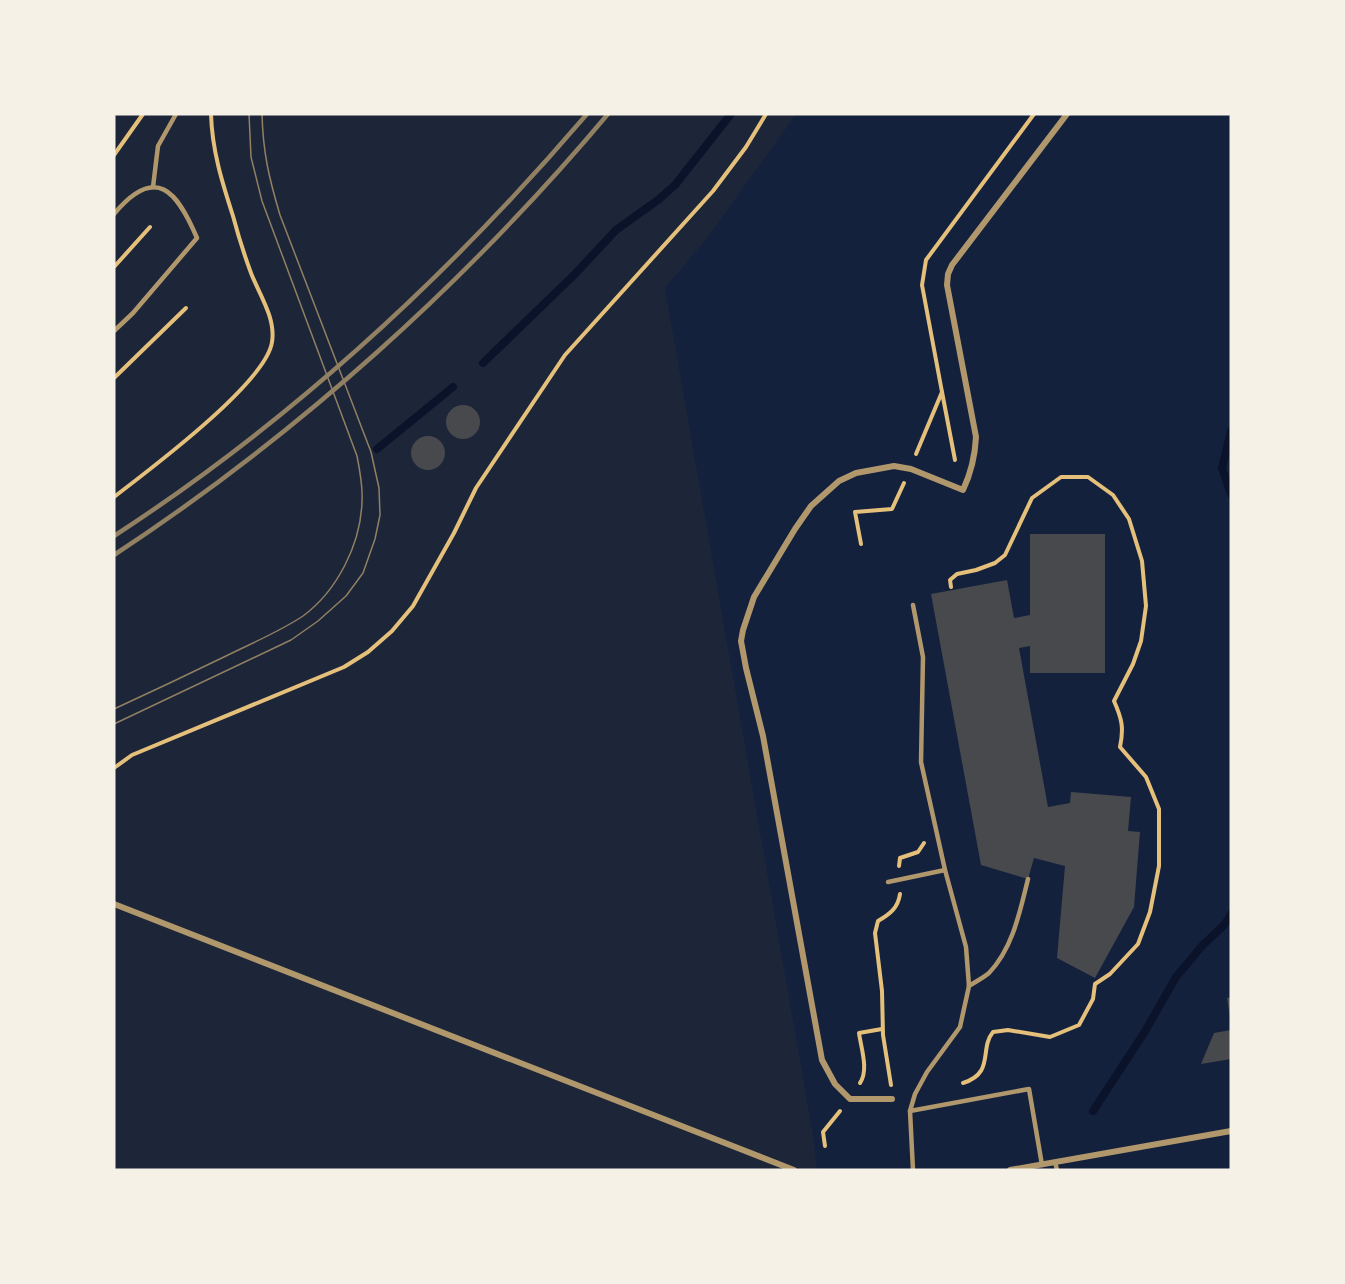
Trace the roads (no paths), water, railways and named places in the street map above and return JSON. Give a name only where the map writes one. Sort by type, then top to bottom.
[{"type":"street","points":[[892,1099],[850,1100],[835,1084],[822,1060],[763,736],[741,641],[754,597],[795,529],[812,506],[839,481],[856,473],[894,466],[911,470],[963,490],[970,476],[976,437],[947,285],[948,274],[952,265],[1067,114]]},
{"type":"street","points":[[114,904],[794,1170]]},
{"type":"street","points":[[1010,1170],[1231,1131]]},
{"type":"lane","points":[[153,187],[158,146],[176,114]]},
{"type":"lane","points":[[114,214],[132,196],[153,187],[162,188],[175,196],[197,238],[133,313],[114,331]]},
{"type":"lane","points":[[913,604],[923,657],[921,762],[945,870],[966,947],[969,986],[960,1028],[927,1072],[915,1094],[910,1111],[914,1170]]},
{"type":"lane","points":[[888,882],[945,870]]},
{"type":"lane","points":[[969,986],[988,974],[1004,953],[1015,930],[1028,879]]},
{"type":"lane","points":[[910,1111],[1029,1089],[1042,1165]]},
{"type":"lane","points":[[1055,1162],[1057,1170]]},
{"type":"waterway","points":[[483,363],[575,274],[616,230],[675,185],[731,114]]},
{"type":"waterway","points":[[377,449],[453,387]]},
{"type":"waterway","points":[[1231,431],[1222,468],[1231,494]]},
{"type":"waterway","points":[[1093,1111],[1144,1033],[1176,977],[1202,946],[1225,924],[1231,914]]},
{"type":"tram line","points":[[114,709],[265,637],[303,616],[326,594],[345,565],[352,550],[361,517],[361,478],[357,456],[262,201],[251,157],[249,114]]},
{"type":"tram line","points":[[114,724],[291,640],[318,621],[346,596],[363,573],[375,539],[380,515],[379,488],[371,452],[280,215],[267,165],[262,114]]},
{"type":"railway","points":[[114,536],[243,444],[366,342],[480,231],[587,114]]},
{"type":"railway","points":[[114,555],[249,459],[377,352],[497,237],[554,177],[608,114]]}]
